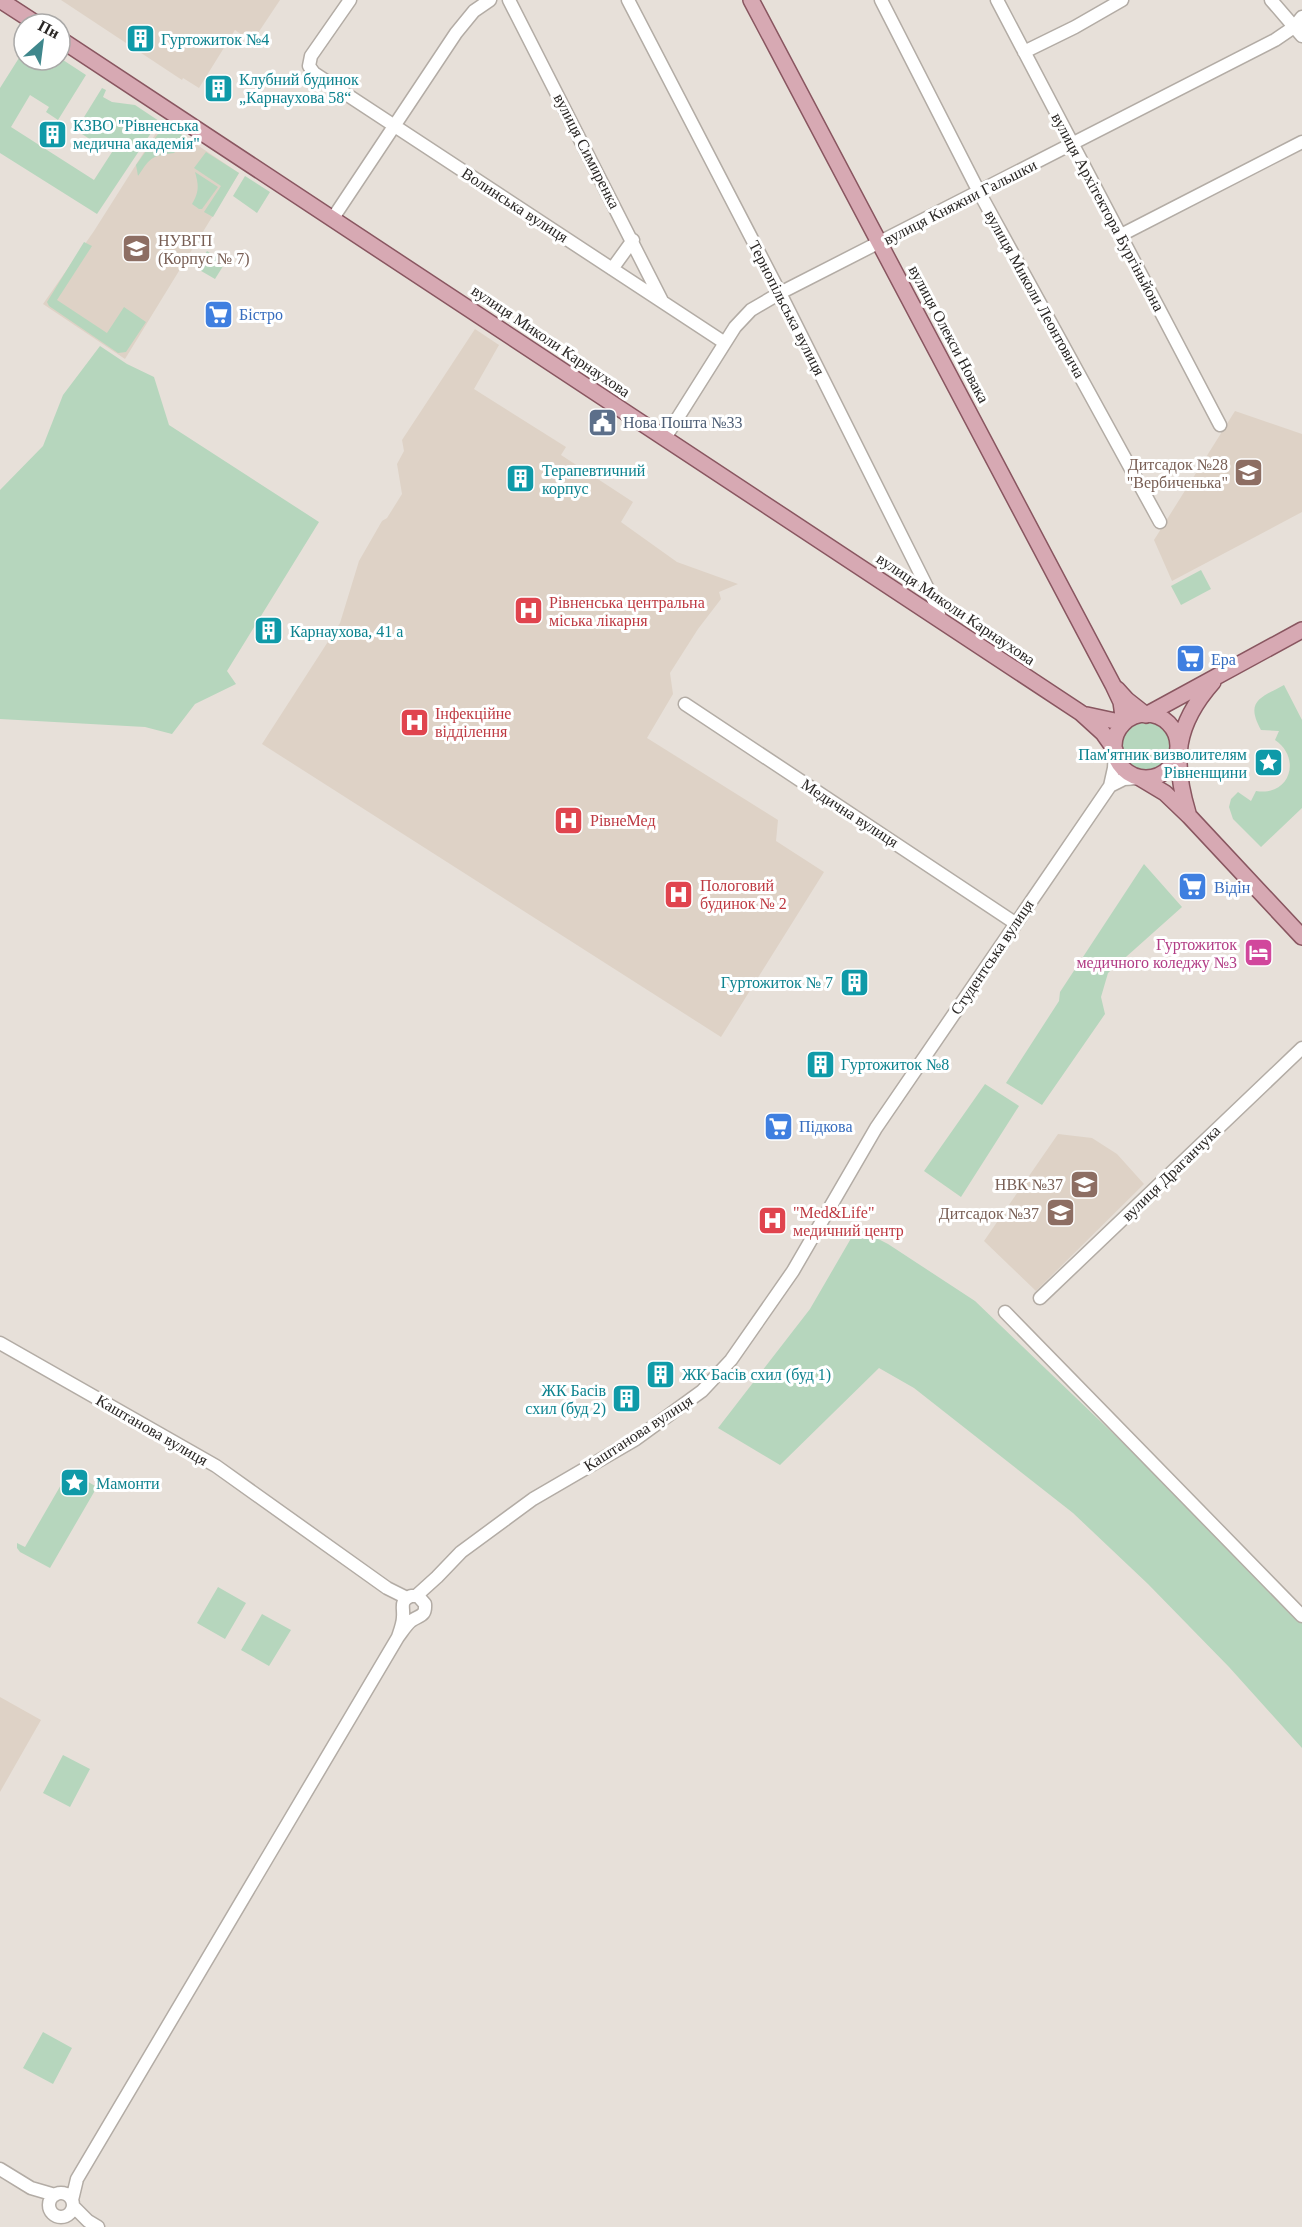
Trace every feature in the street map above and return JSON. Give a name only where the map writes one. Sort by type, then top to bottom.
[{"type":"main road","points":[[0,0],[18,12]]},
{"type":"main road","name":"вулиця Олекси Новака","points":[[751,0],[1113,685],[1120,702],[1124,723]]},
{"type":"main road","name":"вулиця Миколи Карнаухова","points":[[72,47],[1081,713],[1103,733],[1115,750]]},
{"type":"main road","points":[[1302,630],[1146,715],[1124,723],[1116,736],[1115,750],[1117,758],[1126,771],[1165,792],[1302,937]]},
{"type":"main road","points":[[1140,778],[1160,775],[1174,761],[1188,718],[1203,693],[1219,675]]},
{"type":"main road","name":"вулиця Олекси Новака","points":[[1113,685],[1146,715]]},
{"type":"main road","name":"вулиця Миколи Карнаухова","points":[[1081,713],[1124,723]]},
{"type":"main road","points":[[1146,715],[1163,720],[1175,734],[1180,785],[1189,816]]},
{"type":"street","name":"Волинська вулиця","points":[[350,0],[311,56],[309,66],[314,73],[724,343]]},
{"type":"street","points":[[333,218],[461,27],[474,11],[490,0]]},
{"type":"street","name":"вулиця Симиренка","points":[[509,0],[663,302]]},
{"type":"street","name":"Тернопільська вулиця","points":[[628,0],[780,293],[937,607],[940,619]]},
{"type":"street","name":"вулиця Миколи Леонтовича","points":[[881,0],[980,192],[1160,522]]},
{"type":"street","name":"вулиця Архітектора Бургіньйона","points":[[997,0],[1220,425]]},
{"type":"street","points":[[1024,52],[1075,27],[1122,0]]},
{"type":"street","points":[[1271,0],[1299,27]]},
{"type":"street","name":"вулиця Княжни Гальшки","points":[[665,438],[724,343],[747,314],[780,293],[1299,27]]},
{"type":"street","points":[[1121,235],[1302,142]]},
{"type":"street","points":[[612,269],[633,240]]},
{"type":"street","name":"Медична вулиця","points":[[685,704],[1015,923]]},
{"type":"street","points":[[1110,786],[1115,750]]},
{"type":"street","points":[[1110,786],[1124,779],[1140,778]]},
{"type":"street","name":"Студентська вулиця","points":[[876,1128],[1110,786]]},
{"type":"street","name":"вулиця Драганчука","points":[[1040,1298],[1302,1048]]},
{"type":"street","name":"Каштанова вулиця","points":[[0,1343],[216,1466],[411,1606],[461,1552],[532,1499],[636,1439],[702,1391],[731,1360],[794,1271],[876,1128]]},
{"type":"street","points":[[1005,1312],[1302,1616]]},
{"type":"street","points":[[55,2198],[54,2214],[72,2197],[398,1637],[411,1606]]},
{"type":"street","points":[[0,2169],[31,2188],[55,2198],[72,2197]]},
{"type":"street","points":[[55,2198],[67,2194],[72,2197],[93,2224]]},
{"type":"shaded area","points":[[61,0],[280,0],[252,42],[235,30],[199,88],[183,78],[182,80]]},
{"type":"shaded area","name":"НУВГП (Корпус № 7)","points":[[163,122],[239,173],[125,359],[43,304],[94,231]]},
{"type":"shaded area","name":"Рівненська центральна міська лікарня","points":[[475,329],[499,345],[474,389],[566,447],[561,455],[633,502],[621,522],[677,562],[738,584],[719,592],[721,599],[698,629],[670,673],[673,694],[647,738],[778,820],[776,841],[824,872],[721,1037],[262,744],[340,623],[359,561],[382,521],[387,518],[402,494],[397,464],[404,451],[402,440]]},
{"type":"shaded area","name":"Дитсадок №28 \"Вербиченька\"","points":[[1235,411],[1302,434],[1302,512],[1172,581],[1154,540]]},
{"type":"shaded area","name":"Дитсадок №37","points":[[1058,1134],[1092,1138],[1117,1154],[1144,1184],[1036,1291],[984,1241]]},
{"type":"shaded area","points":[[0,1697],[41,1720],[0,1792]]},
{"type":"green space","points":[[72,66],[86,75],[58,120],[46,112],[49,107],[30,95],[11,127],[94,180],[114,149],[97,138],[94,142],[76,130],[102,88],[106,90],[103,97],[112,102],[135,105],[159,121],[97,214],[0,153],[0,88],[12,69],[12,72],[72,72]]},
{"type":"green space","points":[[165,124],[187,138],[174,153],[152,158],[138,176],[136,165]]},
{"type":"green space","points":[[206,152],[239,173],[213,217],[204,212],[221,186],[194,168]]},
{"type":"green space","points":[[195,172],[218,187],[202,209],[192,204],[198,189]]},
{"type":"green space","points":[[245,176],[270,192],[257,213],[233,196]]},
{"type":"green space","points":[[84,242],[92,246],[57,300],[107,333],[124,307],[146,322],[126,352],[118,353],[49,306],[47,302]]},
{"type":"green space","points":[[207,251],[225,263],[215,279],[196,268]]},
{"type":"green space","points":[[100,346],[127,364],[154,377],[169,425],[319,522],[227,671],[236,684],[195,704],[172,734],[145,727],[0,719],[0,490],[43,446],[63,395]]},
{"type":"green space","points":[[1201,570],[1211,589],[1181,605],[1171,586]]},
{"type":"green space","points":[[1284,685],[1302,720],[1302,808],[1261,847],[1233,819],[1229,807],[1231,799],[1238,792],[1251,801],[1256,791],[1277,788],[1288,774],[1290,766],[1288,756],[1275,740],[1279,731],[1261,730],[1254,713],[1255,706],[1262,697]]},
{"type":"green space","points":[[1146,721],[1156,723],[1164,729],[1170,737],[1172,747],[1170,757],[1164,765],[1156,771],[1146,773],[1136,771],[1128,765],[1122,757],[1120,747],[1122,737],[1128,729],[1136,723]]},
{"type":"green space","points":[[1144,864],[1182,907],[1108,973],[1101,997],[1105,1014],[1042,1105],[1006,1083],[1059,1001],[1060,992]]},
{"type":"green space","points":[[985,1084],[1019,1106],[961,1197],[924,1171]]},
{"type":"green space","points":[[857,1228],[888,1244],[975,1301],[1246,1561],[1302,1623],[1302,1748],[1229,1667],[1148,1584],[1073,1513],[914,1388],[879,1368],[780,1465],[718,1428],[810,1309]]},
{"type":"green space","points":[[69,1471],[97,1487],[50,1568],[20,1552],[17,1543],[25,1547]]},
{"type":"green space","points":[[218,1587],[246,1603],[225,1639],[197,1623]]},
{"type":"green space","points":[[262,1614],[291,1630],[269,1666],[241,1650]]},
{"type":"green space","points":[[63,1755],[90,1769],[70,1807],[43,1793]]},
{"type":"green space","points":[[43,2032],[72,2048],[53,2084],[23,2068]]},
{"type":"place","name":"Гуртожиток №4","points":[[140,39]]},
{"type":"place","name":"Клубний будинок „Карнаухова 58“","points":[[218,88]]},
{"type":"place","name":"КЗВО \"Рівненська медична академія\"","points":[[52,134]]},
{"type":"place","name":"НУВГП (Корпус № 7)","points":[[137,249]]},
{"type":"place","name":"Бістро","points":[[218,314]]},
{"type":"place","name":"Нова Пошта №33","points":[[602,422]]},
{"type":"place","name":"Дитсадок №28 \"Вербиченька\"","points":[[1249,473]]},
{"type":"place","name":"Терапевтичний корпус","points":[[521,479]]},
{"type":"place","name":"Рівненська центральна міська лікарня","points":[[528,611]]},
{"type":"place","name":"Карнаухова, 41 а","points":[[269,631]]},
{"type":"place","name":"Ера","points":[[1190,659]]},
{"type":"place","name":"Інфекційне відділення","points":[[414,722]]},
{"type":"place","name":"Пам'ятник визволителям Рівненщини","points":[[1268,763]]},
{"type":"place","name":"РівнеМед","points":[[569,820]]},
{"type":"place","name":"Відін","points":[[1193,887]]},
{"type":"place","name":"Пологовий будинок № 2","points":[[679,894]]},
{"type":"place","name":"Гуртожиток медичного коледжу №3","points":[[1258,953]]},
{"type":"place","name":"Гуртожиток № 7","points":[[854,982]]},
{"type":"place","name":"Гуртожиток №8","points":[[820,1064]]},
{"type":"place","name":"Підкова","points":[[778,1126]]},
{"type":"place","name":"НВК №37","points":[[1084,1184]]},
{"type":"place","name":"Дитсадок №37","points":[[1060,1213]]},
{"type":"place","name":"\"Med&Life\" медичний центр","points":[[772,1221]]},
{"type":"place","name":"ЖК Басів схил (буд 1)","points":[[661,1374]]},
{"type":"place","name":"ЖК Басів схил (буд 2)","points":[[627,1399]]},
{"type":"place","name":"Мамонти","points":[[75,1483]]}]
